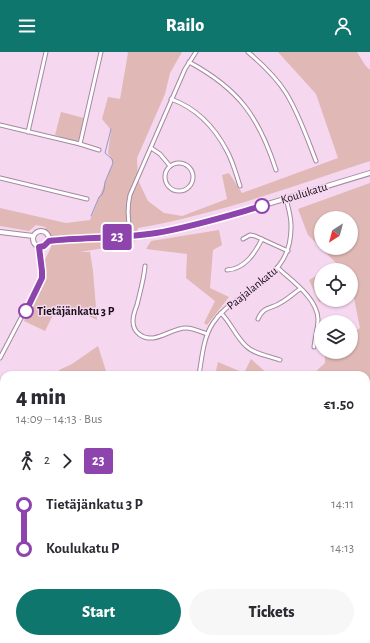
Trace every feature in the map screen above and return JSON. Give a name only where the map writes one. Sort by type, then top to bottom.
[{"type":"street","points":[[28,132],[46,52]]},
{"type":"street","points":[[80,144],[101,52]]},
{"type":"street","points":[[131,236],[128,203],[137,178],[171,99],[189,62],[196,52]]},
{"type":"street","points":[[248,52],[261,64],[285,92],[304,127],[316,161]]},
{"type":"street","points":[[189,62],[220,81],[246,107],[259,125],[269,147],[276,170]]},
{"type":"street","points":[[171,99],[191,109],[212,128],[228,151],[240,186]]},
{"type":"street","points":[[0,126],[80,144],[99,150]]},
{"type":"street","points":[[151,148],[160,154],[170,166]]},
{"type":"street","points":[[180,163],[189,168],[193,177],[186,189],[177,191],[173,190],[166,183],[165,174],[170,166],[180,163]]},
{"type":"street","name":"Koulukatu","points":[[49,241],[131,236],[177,229],[215,220],[370,173]]},
{"type":"street","points":[[0,178],[87,199]]},
{"type":"street","name":"Paajalankatu","points":[[199,371],[207,334],[213,322],[229,306],[269,277],[278,268],[288,251],[290,245],[291,224],[286,198]]},
{"type":"street","points":[[33,236],[37,232],[42,231],[47,234],[49,241],[44,246],[39,247]]},
{"type":"street","points":[[0,232],[33,236]]},
{"type":"street","points":[[243,239],[250,235],[255,236],[288,251]]},
{"type":"street","points":[[0,358],[42,278],[39,247],[34,243],[33,236]]},
{"type":"street","points":[[227,270],[238,268],[247,261],[256,250],[262,239]]},
{"type":"street","points":[[144,266],[144,276],[133,320],[136,331],[147,339],[153,339],[173,330],[186,328],[192,328],[207,334]]},
{"type":"street","points":[[278,268],[310,300],[317,315]]},
{"type":"street","points":[[258,319],[261,312],[281,303],[300,289]]},
{"type":"street","points":[[222,313],[246,346],[254,351],[280,360]]},
{"type":"shaded area","points":[[127,52],[182,52],[170,73],[165,94],[137,158],[138,180],[148,201],[164,213],[182,216],[227,199],[222,175],[229,173],[242,193],[338,158],[316,94],[278,52],[357,52],[370,70],[370,161],[227,207],[138,228],[134,243],[80,252],[90,252],[97,320],[70,307],[66,313],[56,309],[45,331],[24,321],[46,274],[44,262],[51,247],[45,226],[36,225],[29,231],[0,226],[0,208],[66,223],[90,220],[113,163],[108,153],[111,130],[102,119],[108,97],[120,99]]},
{"type":"shaded area","points":[[61,112],[84,118],[79,139],[76,142],[55,135]]},
{"type":"shaded area","points":[[370,183],[370,371],[316,371],[325,363],[325,359],[358,359],[358,329],[360,328],[356,307],[358,307],[358,263],[336,263],[328,255],[358,255],[358,211],[314,211],[314,241],[308,235],[298,209]]},
{"type":"shaded area","points":[[219,230],[222,245],[213,250],[210,288],[229,297],[207,325],[204,323],[215,301],[186,278],[187,254],[146,249],[151,241]]},
{"type":"shaded area","points":[[314,277],[314,291],[309,280]]},
{"type":"shaded area","points":[[98,346],[106,371],[59,371]]},
{"type":"shaded area","points":[[251,359],[264,371],[245,371]]},
{"type":"shaded area","points":[[218,362],[239,371],[216,371]]},
{"type":"waterway","points":[[91,216],[99,197],[102,195],[105,182],[113,163],[112,159],[105,153],[111,129]]},
{"type":"bus line","name":"23","points":[[26,311],[42,278],[39,247],[46,245],[49,241],[155,233],[215,220],[262,206]]},
{"type":"place","name":"Tietäjänkatu 3 P","points":[[26,311]]}]
